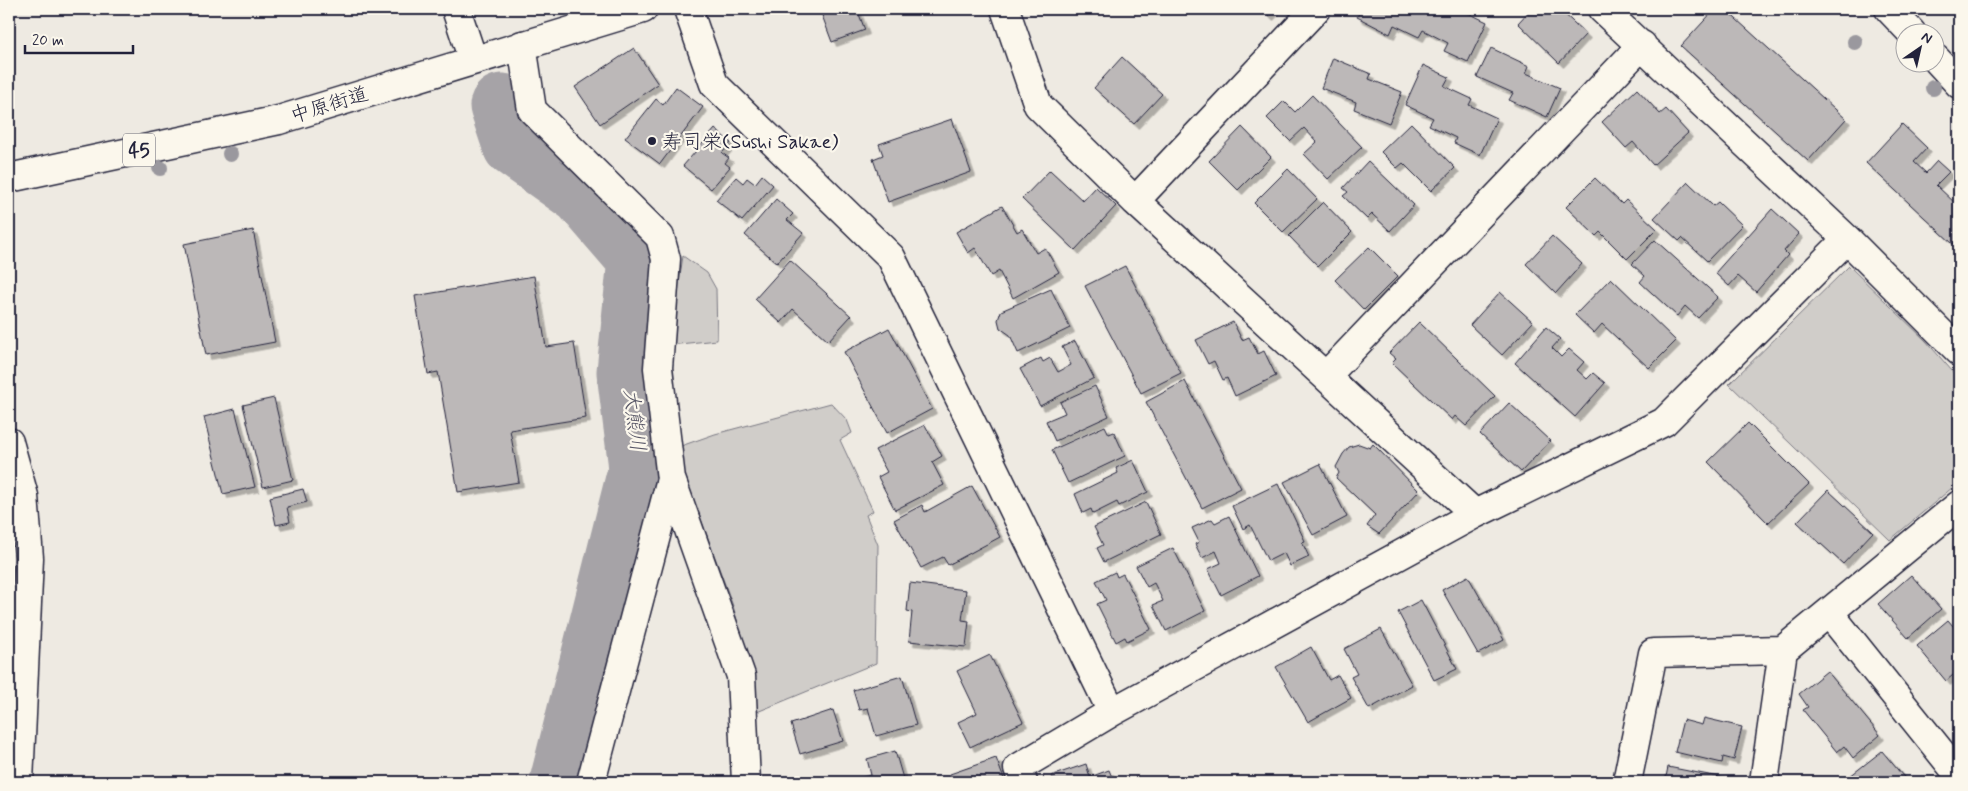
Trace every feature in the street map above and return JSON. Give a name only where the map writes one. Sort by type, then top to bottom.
[{"type":"street","points":[[456,9],[474,60]]},
{"type":"street","name":"中原街道","points":[[9,178],[278,120],[643,9]]},
{"type":"street","points":[[688,9],[714,84],[892,257],[1112,712]]},
{"type":"street","points":[[1005,9],[1038,105],[1135,201],[1476,514]]},
{"type":"street","points":[[1135,201],[1316,9]]},
{"type":"street","points":[[1602,9],[1847,239],[1959,351]]},
{"type":"street","points":[[1889,9],[1901,22]]},
{"type":"street","points":[[522,45],[532,110],[660,237],[666,259],[658,368],[671,479],[741,676],[746,782]]},
{"type":"street","points":[[1326,376],[1642,45]]},
{"type":"street","points":[[1946,70],[1959,84]]},
{"type":"street","points":[[1023,782],[1018,768],[1112,712],[1476,514],[1664,422],[1847,239]]},
{"type":"street","points":[[9,442],[24,496],[29,558],[19,782]]},
{"type":"street","points":[[591,782],[671,479]]},
{"type":"street","points":[[1627,782],[1653,654],[1783,650],[1830,614],[1959,505]]},
{"type":"street","points":[[1830,614],[1959,775]]},
{"type":"street","points":[[1764,782],[1783,650]]},
{"type":"shaded area","points":[[683,256],[707,273],[716,289],[717,340],[670,345]]},
{"type":"shaded area","points":[[1849,266],[1926,341],[1959,379],[1959,482],[1890,540],[1729,384]]},
{"type":"shaded area","points":[[831,403],[847,420],[852,433],[840,440],[873,511],[866,515],[878,545],[876,663],[757,712],[751,670],[733,606],[685,476],[681,446],[715,434]]},
{"type":"building","points":[[857,9],[865,30],[832,42],[820,10]]},
{"type":"building","points":[[1262,9],[1276,9],[1269,16]]},
{"type":"building","points":[[1361,9],[1463,9],[1487,22],[1468,62],[1444,51],[1448,43],[1423,30],[1419,37],[1394,25],[1390,34],[1357,17]]},
{"type":"building","points":[[1531,9],[1559,9],[1586,34],[1559,63],[1518,23]]},
{"type":"building","points":[[1715,9],[1725,9],[1846,119],[1808,161],[1681,46]]},
{"type":"building","points":[[634,48],[658,84],[600,124],[575,87]]},
{"type":"building","points":[[1491,48],[1529,66],[1526,73],[1560,88],[1547,117],[1509,100],[1513,93],[1477,77]]},
{"type":"building","points":[[1122,57],[1162,94],[1134,124],[1094,88]]},
{"type":"building","points":[[1333,58],[1371,74],[1369,79],[1402,92],[1389,123],[1354,109],[1356,102],[1321,88]]},
{"type":"building","points":[[1423,65],[1449,77],[1444,86],[1472,99],[1469,105],[1497,118],[1480,155],[1454,143],[1456,138],[1429,125],[1433,118],[1405,105]]},
{"type":"building","points":[[676,87],[703,107],[660,164],[625,138],[656,99],[663,105]]},
{"type":"building","points":[[1637,89],[1660,114],[1666,109],[1688,133],[1653,165],[1633,142],[1626,148],[1602,122]]},
{"type":"building","points":[[1312,95],[1362,147],[1328,179],[1304,154],[1317,142],[1304,128],[1290,141],[1267,118],[1284,101],[1295,112]]},
{"type":"building","points":[[952,119],[971,172],[888,202],[873,159],[883,155],[879,144]]},
{"type":"building","points":[[1411,123],[1455,168],[1431,191],[1403,163],[1397,168],[1381,152]]},
{"type":"building","points":[[1902,124],[1927,148],[1914,162],[1926,173],[1937,161],[1949,172],[1936,185],[1956,204],[1959,200],[1959,237],[1953,244],[1866,163]]},
{"type":"building","points":[[1242,127],[1271,157],[1238,190],[1209,161]]},
{"type":"building","points":[[715,129],[731,143],[722,153],[729,158],[725,163],[730,167],[711,189],[683,166]]},
{"type":"building","points":[[1368,161],[1414,205],[1390,231],[1372,214],[1367,219],[1343,196],[1348,192],[1343,188]]},
{"type":"building","points":[[1288,169],[1317,199],[1283,232],[1254,203]]},
{"type":"building","points":[[1050,170],[1083,201],[1096,187],[1116,206],[1075,250],[1022,199]]},
{"type":"building","points":[[762,175],[773,185],[742,221],[716,200],[736,177],[743,183],[747,178],[755,184]]},
{"type":"building","points":[[1595,178],[1622,204],[1626,200],[1657,229],[1627,259],[1600,232],[1596,236],[1566,207]]},
{"type":"building","points":[[1688,182],[1713,206],[1718,202],[1742,225],[1707,261],[1682,238],[1679,241],[1654,218]]},
{"type":"building","points":[[776,199],[793,214],[787,220],[803,233],[777,263],[745,235]]},
{"type":"building","points":[[1323,202],[1352,232],[1318,266],[1289,236]]},
{"type":"building","points":[[1002,206],[1017,232],[1022,229],[1036,253],[1045,248],[1059,272],[1013,298],[999,271],[991,276],[975,248],[968,253],[956,232]]},
{"type":"building","points":[[1772,209],[1799,234],[1784,251],[1788,255],[1756,292],[1738,276],[1729,286],[1715,273]]},
{"type":"building","points":[[253,230],[275,342],[206,355],[184,244]]},
{"type":"building","points":[[1552,236],[1582,264],[1556,293],[1526,264]]},
{"type":"building","points":[[1655,240],[1718,297],[1698,318],[1685,306],[1677,316],[1640,282],[1645,276],[1632,264]]},
{"type":"building","points":[[1369,247],[1398,276],[1364,310],[1335,280]]},
{"type":"building","points":[[790,260],[851,316],[828,341],[793,309],[781,323],[755,299]]},
{"type":"building","points":[[1125,266],[1181,373],[1141,393],[1085,286]]},
{"type":"building","points":[[534,276],[546,347],[574,343],[586,418],[510,430],[519,482],[458,492],[438,372],[428,374],[415,296]]},
{"type":"building","points":[[1611,278],[1676,341],[1649,368],[1602,324],[1594,333],[1575,315]]},
{"type":"building","points":[[1051,289],[1070,328],[1018,353],[1010,335],[1000,328],[998,320],[1001,311]]},
{"type":"building","points":[[1500,292],[1533,322],[1502,355],[1470,325]]},
{"type":"building","points":[[1233,322],[1242,340],[1249,337],[1258,354],[1264,351],[1276,376],[1235,396],[1227,378],[1223,380],[1214,361],[1208,364],[1196,340]]},
{"type":"building","points":[[1419,322],[1495,396],[1466,426],[1455,416],[1452,420],[1392,363],[1396,359],[1389,353]]},
{"type":"building","points":[[1546,327],[1560,339],[1552,348],[1561,357],[1569,349],[1584,362],[1577,370],[1587,379],[1593,373],[1605,383],[1575,417],[1515,363]]},
{"type":"building","points":[[889,328],[932,409],[887,433],[844,352]]},
{"type":"building","points":[[1075,341],[1094,378],[1040,406],[1020,369],[1041,358],[1043,362],[1050,358],[1058,372],[1071,365],[1062,347]]},
{"type":"building","points":[[1185,381],[1241,488],[1202,508],[1146,402]]},
{"type":"building","points":[[1095,386],[1109,416],[1055,441],[1046,421],[1065,413],[1060,402]]},
{"type":"building","points":[[274,398],[293,480],[263,487],[243,405]]},
{"type":"building","points":[[1509,403],[1550,441],[1521,472],[1480,434]]},
{"type":"building","points":[[235,409],[255,487],[223,494],[204,417]]},
{"type":"building","points":[[1748,423],[1809,484],[1768,523],[1708,462]]},
{"type":"building","points":[[925,425],[942,456],[932,462],[944,485],[895,510],[878,477],[887,472],[875,450]]},
{"type":"building","points":[[1105,426],[1109,434],[1114,432],[1125,456],[1068,483],[1052,450]]},
{"type":"building","points":[[1359,444],[1370,448],[1373,444],[1419,491],[1379,534],[1367,526],[1375,515],[1336,478],[1339,473],[1336,467],[1343,454],[1349,447]]},
{"type":"building","points":[[1133,460],[1148,492],[1119,506],[1117,502],[1093,514],[1091,509],[1083,513],[1075,494],[1118,473],[1116,468]]},
{"type":"building","points":[[1320,464],[1347,517],[1313,535],[1284,482]]},
{"type":"building","points":[[1278,484],[1305,541],[1302,542],[1309,557],[1290,566],[1284,553],[1268,561],[1250,525],[1243,529],[1232,506]]},
{"type":"building","points":[[972,486],[1000,537],[948,565],[943,557],[921,568],[894,520],[922,505],[925,512]]},
{"type":"building","points":[[303,489],[307,502],[287,507],[290,522],[276,525],[270,497]]},
{"type":"building","points":[[1828,490],[1873,532],[1843,564],[1797,522]]},
{"type":"building","points":[[1146,502],[1161,534],[1104,562],[1097,548],[1103,545],[1094,527]]},
{"type":"building","points":[[1229,516],[1258,576],[1221,595],[1208,569],[1221,563],[1216,551],[1202,558],[1195,544],[1199,542],[1192,528],[1212,519],[1215,523]]},
{"type":"building","points":[[1173,548],[1205,611],[1166,631],[1153,605],[1163,601],[1154,583],[1147,587],[1136,566]]},
{"type":"building","points":[[1115,572],[1117,577],[1123,574],[1151,629],[1127,641],[1125,637],[1116,642],[1097,604],[1106,600],[1096,581]]},
{"type":"building","points":[[1911,575],[1941,609],[1908,638],[1878,604]]},
{"type":"building","points":[[1468,576],[1504,640],[1478,654],[1442,590]]},
{"type":"building","points":[[910,583],[966,590],[962,620],[969,621],[966,647],[909,641],[912,612],[907,611]]},
{"type":"building","points":[[1421,600],[1457,669],[1434,680],[1398,612]]},
{"type":"building","points":[[1948,620],[1959,633],[1959,670],[1946,681],[1917,646]]},
{"type":"building","points":[[1381,629],[1412,685],[1369,709],[1351,677],[1357,674],[1344,649]]},
{"type":"building","points":[[1311,647],[1329,680],[1338,675],[1351,698],[1308,722],[1276,667]]},
{"type":"building","points":[[990,655],[1023,722],[970,747],[958,722],[977,713],[957,671]]},
{"type":"building","points":[[1827,671],[1880,735],[1853,758],[1844,746],[1837,752],[1803,710],[1808,707],[1799,694]]},
{"type":"building","points":[[902,676],[916,725],[876,736],[868,708],[859,710],[853,690]]},
{"type":"building","points":[[833,710],[843,741],[800,754],[791,724]]},
{"type":"building","points":[[1704,718],[1742,727],[1734,760],[1723,757],[1722,763],[1675,752],[1683,720],[1702,725]]},
{"type":"building","points":[[895,751],[904,782],[864,782],[863,777],[871,775],[867,759]]},
{"type":"building","points":[[1882,751],[1908,782],[1847,782],[1845,780]]},
{"type":"building","points":[[996,758],[1005,782],[953,782],[950,774]]},
{"type":"building","points":[[1086,764],[1090,777],[1109,770],[1114,782],[1053,782],[1051,776]]},
{"type":"building","points":[[1668,767],[1729,779],[1728,782],[1665,782]]},
{"type":"building","points":[[847,778],[849,782],[832,782]]},
{"type":"building","points":[[117,779],[117,782],[95,782],[95,780]]},
{"type":"waterway","name":"大熊川","points":[[502,106],[515,145],[583,193],[640,259],[629,372],[641,467],[562,782]]},
{"type":"place","name":"寿司栄(Sushi Sakae)","points":[[652,141]]}]
